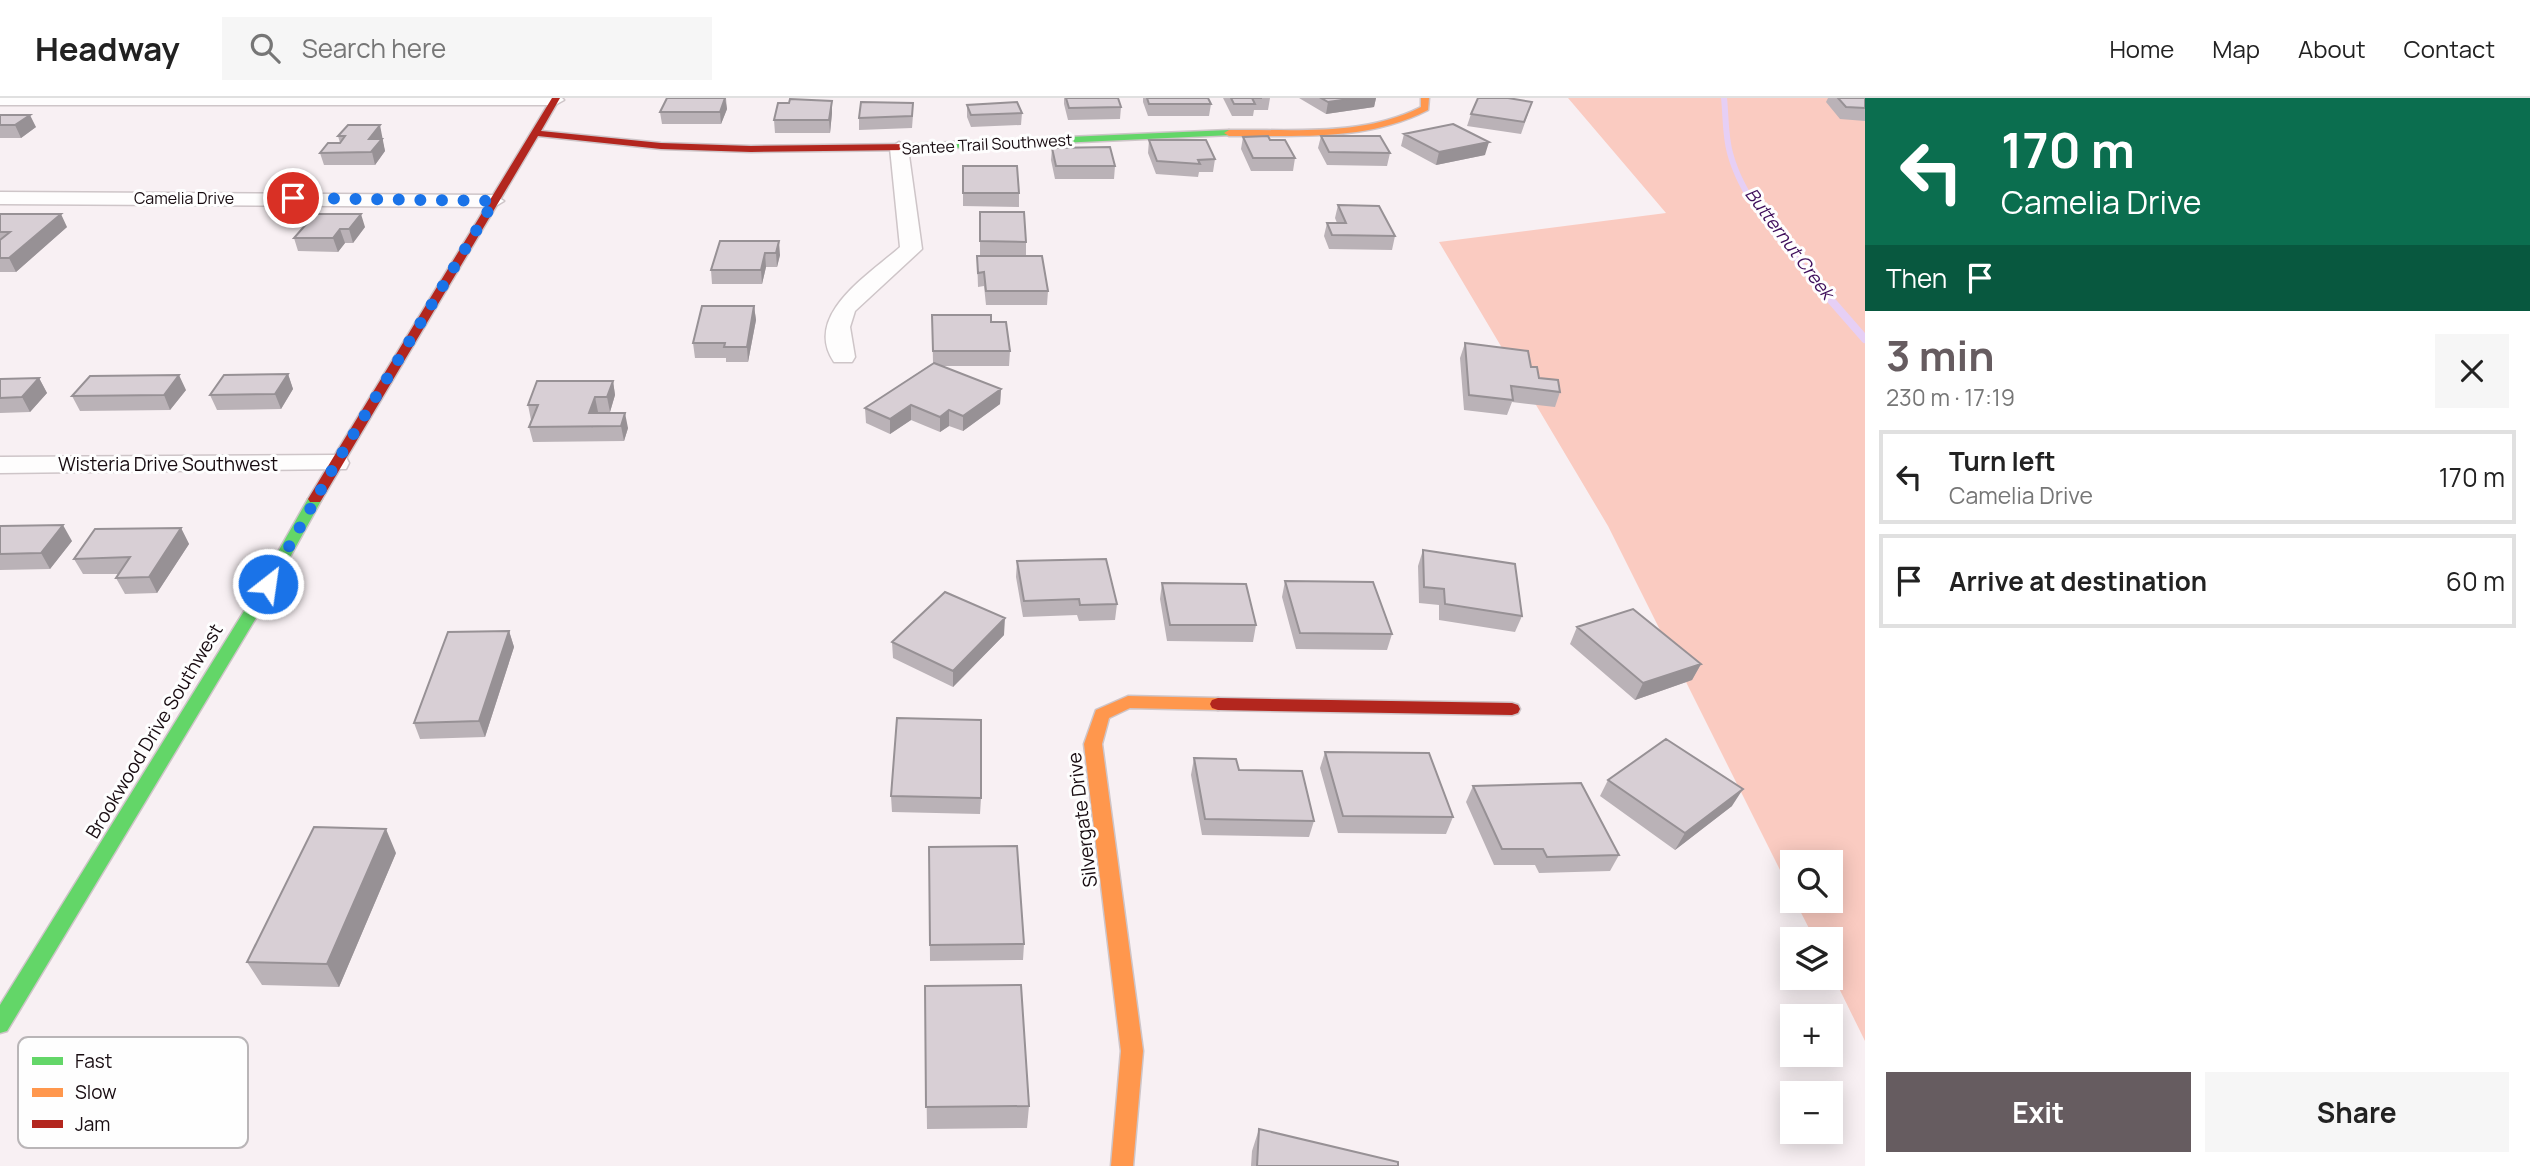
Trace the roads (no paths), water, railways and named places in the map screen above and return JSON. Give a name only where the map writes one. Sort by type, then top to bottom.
[{"type":"street","name":"Santee Trail Southwest","points":[[535,133],[712,148],[899,148],[1170,134],[1358,130],[1410,118],[1425,108],[1424,98]]},
{"type":"street","points":[[0,100],[555,99]]},
{"type":"street","name":"Brookwood Drive Southwest","points":[[0,1024],[254,608],[336,463],[555,99]]},
{"type":"street","points":[[843,357],[838,327],[845,308],[911,249],[899,148]]},
{"type":"street","name":"Camelia Drive","points":[[0,198],[494,201]]},
{"type":"street","name":"Wisteria Drive Southwest","points":[[0,465],[336,463]]},
{"type":"street","name":"Silvergate Drive","points":[[1122,1166],[1132,1051],[1093,744],[1102,714],[1128,702],[1512,709]]},
{"type":"waterway","name":"Butternut Creek","points":[[1724,98],[1728,146],[1743,187],[1763,218],[1811,276]]},
{"type":"waterway","name":"Butternut Creek","points":[[1809,275],[1865,339]]}]
